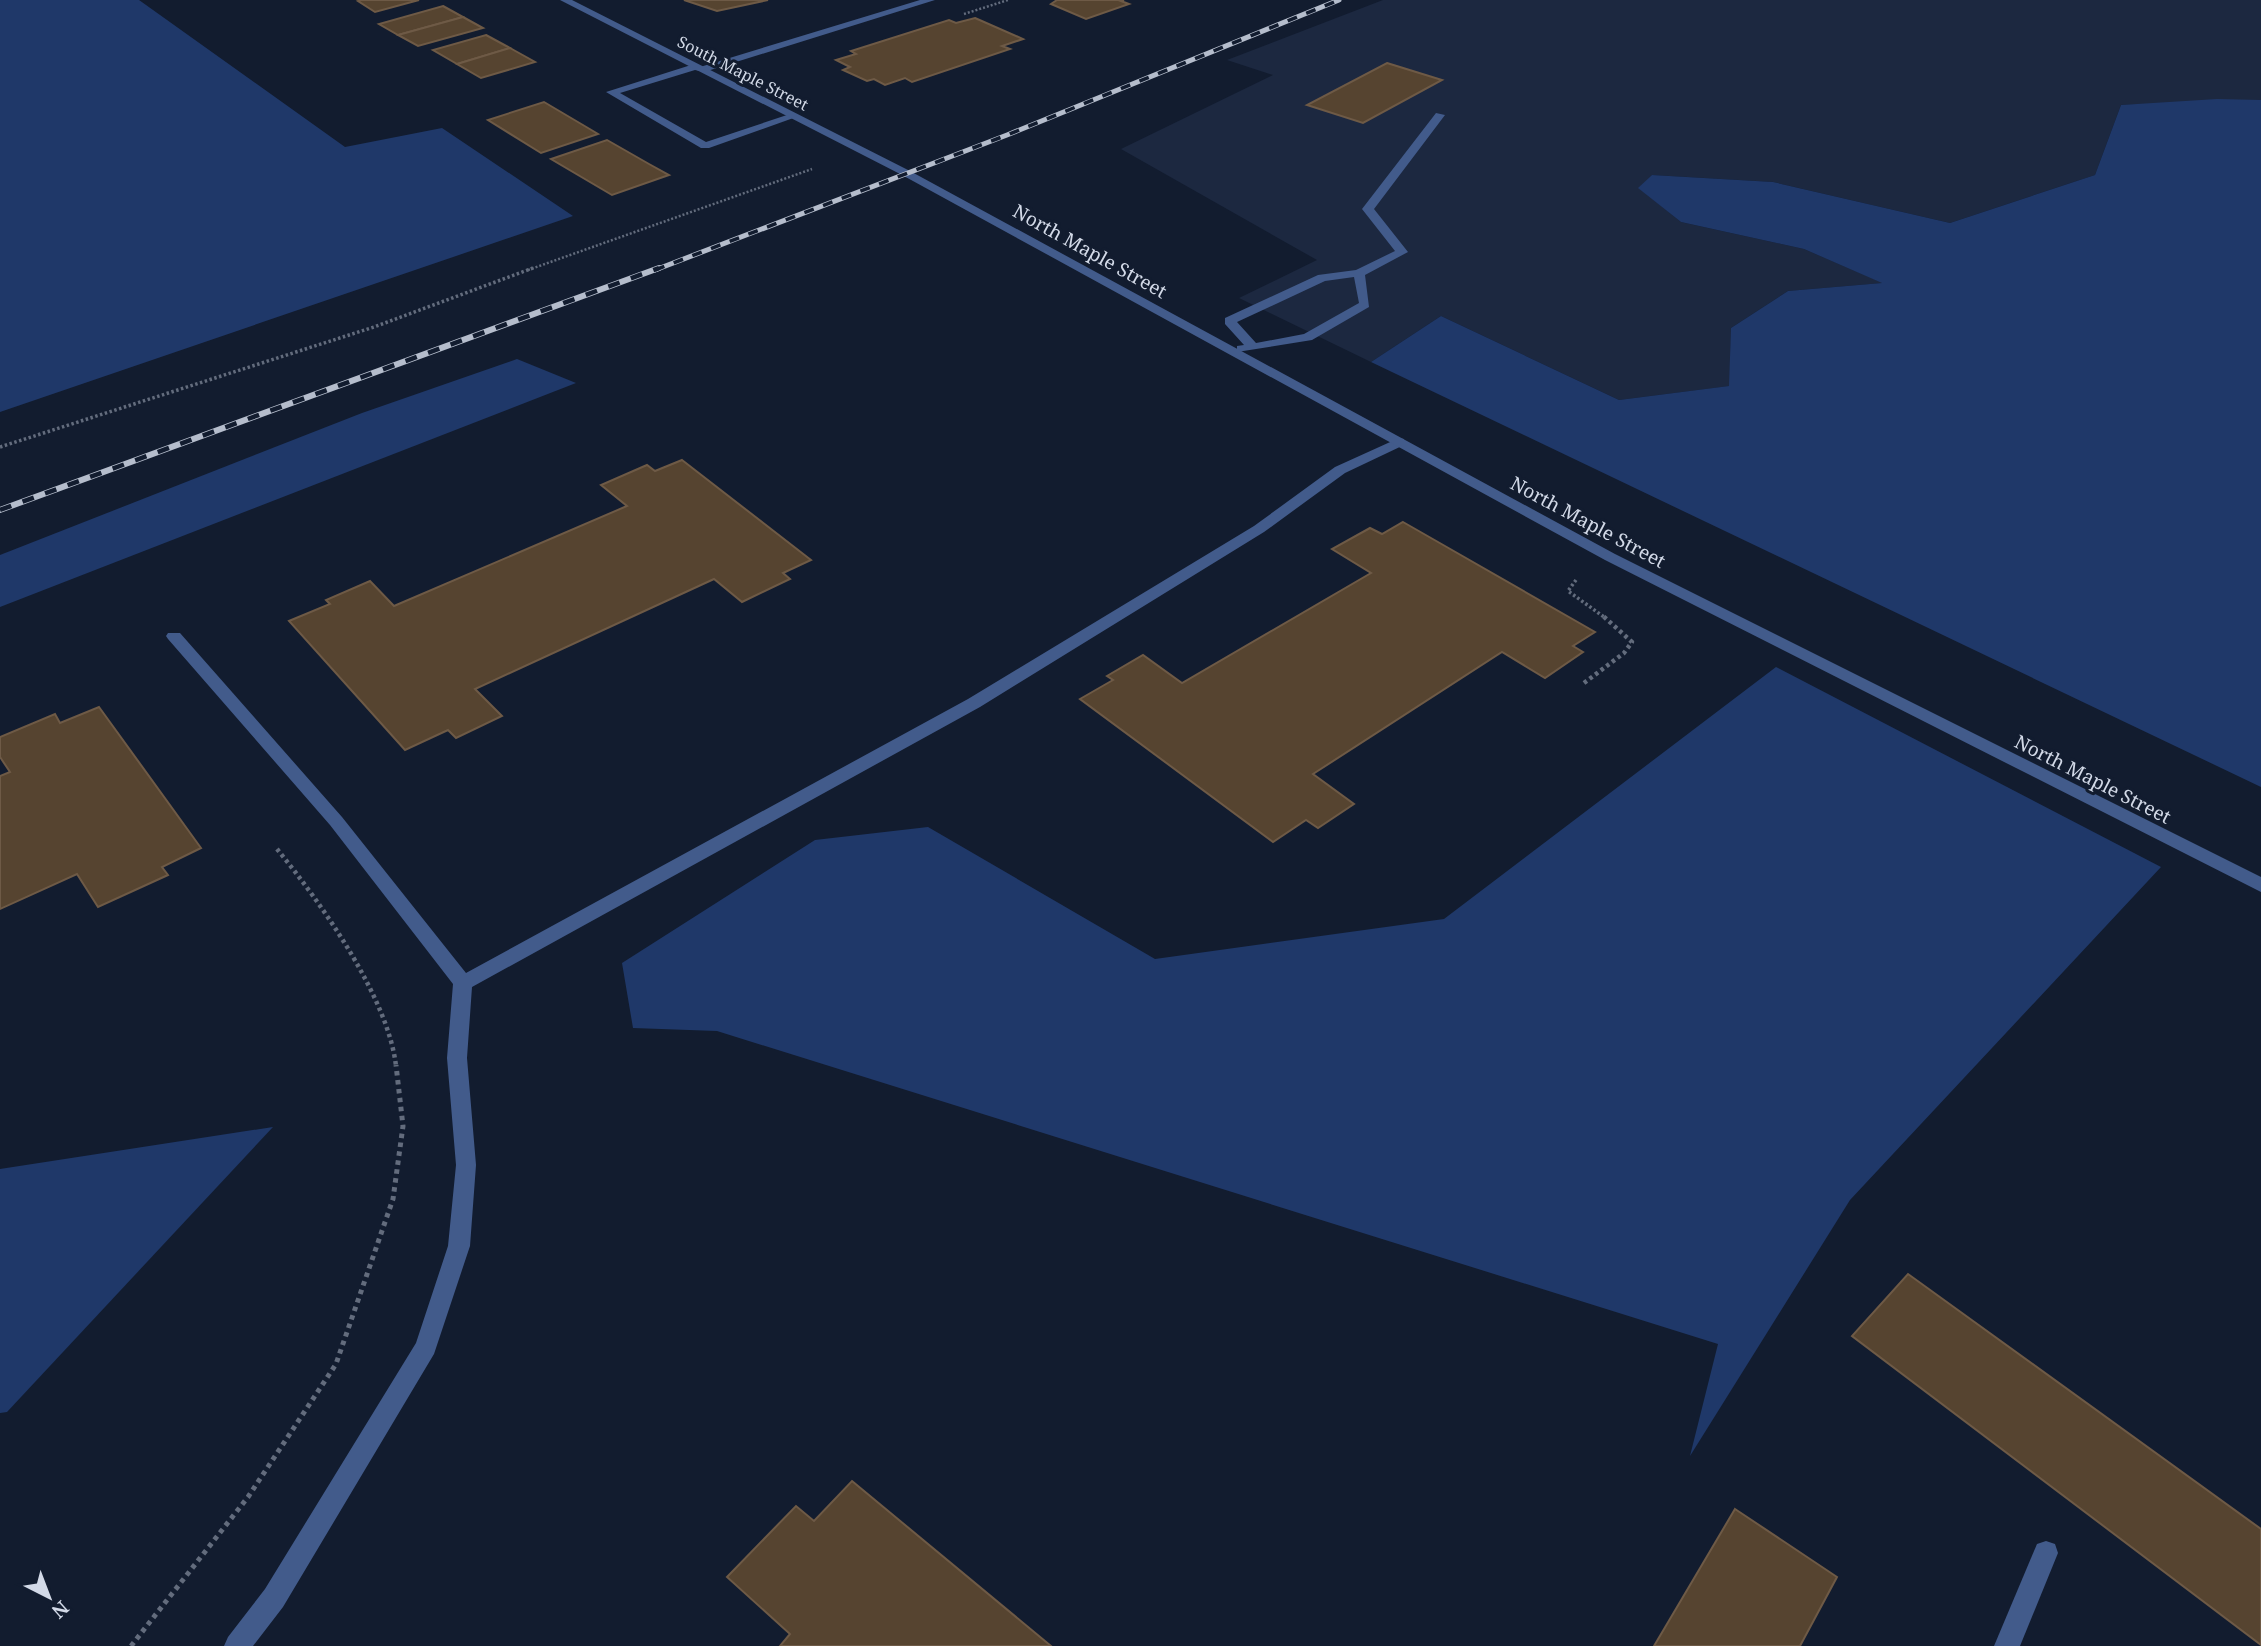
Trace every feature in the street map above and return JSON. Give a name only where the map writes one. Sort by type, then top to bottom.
[{"type":"street","name":"South Maple Street","points":[[565,0],[906,173]]},
{"type":"street","points":[[794,116],[705,146],[611,92],[930,0]]},
{"type":"street","points":[[1251,345],[1229,321],[1322,278],[1359,273],[1402,252],[1368,209],[1440,115]]},
{"type":"street","name":"North Maple Street","points":[[906,173],[1610,557],[2261,886]]},
{"type":"street","points":[[1234,353],[1251,345],[1308,337],[1365,304],[1359,273]]},
{"type":"street","points":[[463,983],[974,703],[1259,529],[1340,470],[1399,442]]},
{"type":"street","points":[[174,636],[336,821],[463,983],[457,1058],[466,1165],[459,1246],[426,1347],[274,1598],[237,1646]]},
{"type":"street","points":[[2007,1646],[2046,1553]]},
{"type":"path","points":[[0,447],[374,327],[646,226],[863,151]]},
{"type":"path","points":[[1577,580],[1569,591],[1581,604],[1619,624],[1632,642],[1624,653],[1584,683]]},
{"type":"path","points":[[131,1646],[248,1497],[336,1364],[393,1199],[404,1126],[394,1049],[376,996],[298,875],[277,849]]},
{"type":"shaded area","points":[[0,0],[139,0],[345,147],[442,128],[573,216],[0,412]]},
{"type":"shaded area","points":[[1383,0],[2261,0],[2261,100],[2121,105],[2095,175],[1950,223],[1773,182],[1652,175],[1639,188],[1681,222],[1804,249],[1883,283],[1788,291],[1731,328],[1730,386],[1619,400],[1441,316],[1371,362],[1239,298],[1317,260],[1121,149],[1273,75],[1227,60]]},
{"type":"shaded area","points":[[2217,99],[2261,100],[2261,787],[1371,362],[1441,316],[1619,400],[1729,386],[1731,328],[1788,291],[1882,283],[1804,249],[1681,222],[1638,188],[1652,175],[1773,182],[1950,223],[2095,175],[2121,105]]},
{"type":"shaded area","points":[[517,359],[576,383],[0,607],[0,555],[362,413]]},
{"type":"shaded area","points":[[1776,667],[2161,867],[1850,1200],[1690,1456],[1718,1344],[717,1031],[633,1028],[622,963],[815,840],[928,827],[1155,959],[1444,919]]},
{"type":"shaded area","points":[[273,1127],[7,1412],[0,1413],[0,1169]]},
{"type":"building","points":[[419,0],[375,12],[358,1]]},
{"type":"building","points":[[684,0],[768,0],[717,11]]},
{"type":"building","points":[[1057,0],[1124,0],[1121,1],[1129,4],[1086,19],[1051,4]]},
{"type":"building","points":[[443,6],[463,17],[398,35],[379,24]]},
{"type":"building","points":[[463,17],[483,28],[418,46],[398,35]]},
{"type":"building","points":[[975,18],[1023,39],[1002,46],[1010,49],[912,82],[905,78],[885,85],[874,79],[867,81],[843,70],[850,67],[836,60],[856,54],[851,51],[949,20],[956,23]]},
{"type":"building","points":[[486,35],[510,48],[457,64],[433,50]]},
{"type":"building","points":[[510,48],[535,62],[481,78],[457,64]]},
{"type":"building","points":[[1387,63],[1442,80],[1363,123],[1307,105]]},
{"type":"building","points":[[544,102],[598,134],[541,153],[488,120]]},
{"type":"building","points":[[607,140],[669,175],[612,195],[551,159]]},
{"type":"building","points":[[682,460],[811,560],[783,573],[790,579],[742,602],[714,579],[475,689],[502,716],[456,738],[448,730],[405,750],[289,621],[330,604],[326,600],[370,581],[394,606],[627,506],[601,485],[647,465],[655,471]]},
{"type":"building","points":[[1403,522],[1595,632],[1573,646],[1583,652],[1545,678],[1502,652],[1313,774],[1354,804],[1318,828],[1306,820],[1273,842],[1080,699],[1113,680],[1107,676],[1143,655],[1182,683],[1371,573],[1332,549],[1370,528],[1382,534]]},
{"type":"building","points":[[99,707],[201,848],[162,867],[168,875],[98,907],[77,874],[0,909],[0,776],[10,772],[0,757],[0,737],[55,714],[60,723]]},
{"type":"building","points":[[1908,1274],[2261,1529],[2261,1645],[1852,1336]]},
{"type":"building","points":[[852,1481],[1051,1646],[780,1646],[790,1634],[727,1577],[796,1506],[814,1521]]},
{"type":"building","points":[[1735,1509],[1837,1577],[1800,1646],[1654,1646]]},
{"type":"railway","points":[[655,270],[1007,135],[1339,0]]},
{"type":"railway","points":[[0,510],[659,268]]}]
